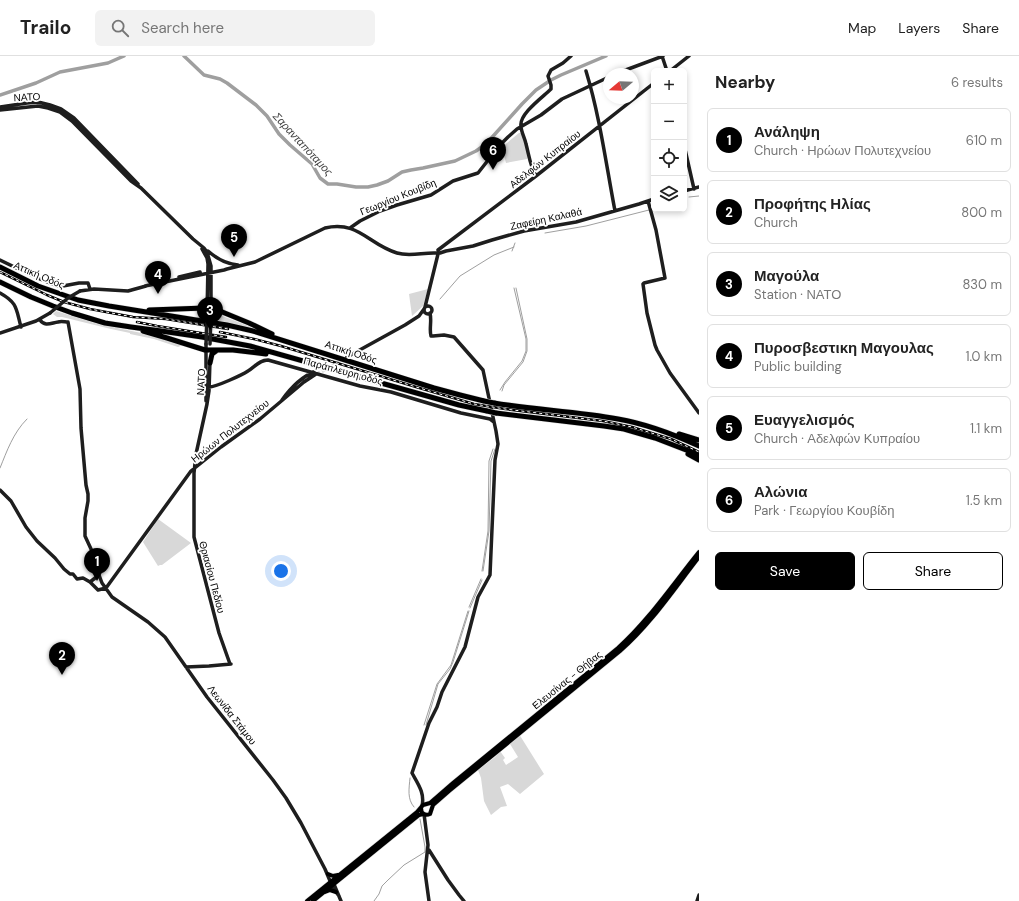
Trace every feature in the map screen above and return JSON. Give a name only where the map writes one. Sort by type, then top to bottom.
[{"type":"highway","name":"Αττική Οδός","points":[[0,267],[26,281],[61,294],[92,303],[253,330],[460,395],[494,403],[619,419],[661,430],[699,446]]},
{"type":"highway","name":"Αττική Οδός","points":[[0,282],[31,297],[72,313],[105,322],[131,327],[161,330],[250,346],[445,401],[496,413],[604,426],[636,432],[699,455]]},
{"type":"highway","points":[[199,309],[204,306],[207,300]]},
{"type":"highway","points":[[120,308],[160,310],[199,309],[209,311],[215,309],[249,323],[272,334],[275,337]]},
{"type":"highway","points":[[131,327],[136,330],[217,350],[264,353],[280,357],[290,357]]},
{"type":"highway","points":[[210,363],[212,354],[217,350]]},
{"type":"highway","points":[[661,430],[667,430],[699,440]]},
{"type":"highway","points":[[669,443],[699,460]]},
{"type":"main road","points":[[536,176],[532,169],[521,127],[522,121],[535,102],[550,90],[551,88],[548,76],[551,70],[571,56]]},
{"type":"main road","points":[[631,68],[662,56],[667,68]]},
{"type":"main road","points":[[672,68],[688,56]]},
{"type":"main road","points":[[586,71],[600,126],[615,211]]},
{"type":"main road","name":"Γεωργίου Κουβίδη","points":[[350,228],[360,221],[396,204],[431,195],[453,182],[478,173],[500,145],[521,127],[541,115],[562,99],[603,80]]},
{"type":"main road","name":"Αδελφών Κυπραίου","points":[[439,252],[445,245],[651,86]]},
{"type":"main road","name":"ΝΑΤΟ","points":[[0,107],[38,102],[50,104],[61,109],[74,118],[203,250],[207,258],[209,272],[207,300],[209,311]]},
{"type":"main road","name":"ΝΑΤΟ","points":[[0,110],[38,106],[60,112],[72,121],[131,181],[141,188]]},
{"type":"main road","points":[[687,158],[694,189]]},
{"type":"main road","points":[[687,190],[699,187]]},
{"type":"main road","name":"Ζαφείρη Καλαθά","points":[[439,252],[473,246],[524,231],[567,224],[651,200]]},
{"type":"main road","points":[[648,201],[665,278],[642,284],[654,345],[670,373],[699,413]]},
{"type":"main road","points":[[145,286],[172,278],[227,269],[251,263],[325,228],[340,226],[350,228],[395,253],[414,254],[430,251],[439,252],[424,312],[428,314],[431,324],[430,333],[432,336],[444,335],[454,337],[483,370],[495,422],[498,444],[495,460],[490,575],[478,597],[465,647],[442,692],[429,723],[412,773],[419,784],[423,802],[421,811],[425,814],[428,849],[425,872],[429,901]]},
{"type":"main road","name":"ΝΑΤΟ","points":[[198,244],[204,248],[209,258],[206,407]]},
{"type":"main road","points":[[445,245],[446,251]]},
{"type":"main road","points":[[204,248],[227,264],[241,266]]},
{"type":"main road","points":[[0,260],[35,278],[57,286],[87,283],[88,290]]},
{"type":"main road","points":[[0,333],[41,319],[50,314],[68,298],[80,292],[88,290],[128,291],[209,272]]},
{"type":"main road","points":[[202,274],[208,280]]},
{"type":"main road","points":[[0,293],[13,302],[21,327]]},
{"type":"main road","points":[[419,316],[428,314],[431,309],[426,308]]},
{"type":"main road","points":[[347,357],[419,316],[426,308]]},
{"type":"main road","points":[[41,319],[44,324],[68,322],[80,390],[81,428],[88,494],[85,518],[85,536],[97,562],[98,575],[90,582]]},
{"type":"main road","name":"ΝΑΤΟ","points":[[206,407],[210,363],[208,347]]},
{"type":"main road","name":"Παράπλευρη οδός","points":[[209,387],[215,386],[248,371],[260,361],[265,360],[309,373],[324,375],[360,386],[390,392],[461,413],[490,419],[495,422]]},
{"type":"main road","points":[[278,404],[290,390],[309,373]]},
{"type":"main road","name":"Ηρώων Πολυτεχνείου","points":[[106,588],[190,472],[221,447],[260,419],[315,373]]},
{"type":"main road","points":[[285,399],[290,397],[312,379],[324,375]]},
{"type":"main road","name":"Θριασίου Πεδίου","points":[[186,667],[231,664],[196,538],[196,472],[194,469],[206,407]]},
{"type":"main road","points":[[0,490],[10,501],[26,527],[64,569],[70,574],[73,574],[77,579],[82,577],[98,590],[106,588]]},
{"type":"main road","name":"Ελευσίνας - Θήβας","points":[[313,901],[322,894],[343,872],[623,645],[647,618],[699,552]]},
{"type":"main road","name":"Ελευσίνας - Θήβας","points":[[307,901],[419,815],[432,811],[434,804],[455,786],[625,647],[646,625],[699,557]]},
{"type":"main road","name":"Λεωνίδα Στάμου","points":[[98,575],[115,600],[160,632],[207,698],[273,780],[286,798],[301,824],[332,883]]},
{"type":"main road","points":[[422,795],[432,808]]},
{"type":"main road","points":[[428,849],[464,901]]},
{"type":"main road","name":"Λεωνίδα Στάμου","points":[[325,869],[332,883]]},
{"type":"main road","points":[[328,874],[334,876],[343,872]]},
{"type":"main road","points":[[332,883],[341,901]]},
{"type":"main road","points":[[322,894],[329,890],[337,894]]},
{"type":"main road","points":[[697,901],[699,895]]},
{"type":"shaded area","points":[[519,133],[523,135],[528,157],[527,159],[506,163],[502,147]]},
{"type":"shaded area","points":[[428,289],[423,306],[412,316],[409,294]]},
{"type":"shaded area","points":[[56,311],[98,324],[151,335],[183,345],[178,347],[130,333],[57,317],[53,314]]},
{"type":"shaded area","points":[[214,314],[217,314],[257,330],[214,321]]},
{"type":"shaded area","points":[[158,519],[191,543],[162,565],[158,566],[143,542]]},
{"type":"shaded area","points":[[519,734],[544,774],[520,794],[508,784],[500,787],[507,806],[501,807],[491,815],[484,801],[481,778],[478,770],[495,757],[500,751],[505,758],[503,760],[506,765],[518,757],[510,744]]},
{"type":"waterway","name":"Σαρανταπόταμος","points":[[0,95],[36,83],[60,72],[108,63],[124,56]]},
{"type":"waterway","name":"Σαρανταπόταμος","points":[[184,56],[204,75],[220,79],[227,83],[256,105],[267,116],[279,134],[312,164],[320,178],[328,184],[356,187],[377,185],[388,181],[402,172],[455,161],[476,151],[486,144],[536,90],[561,75],[606,56]]},
{"type":"waterway","points":[[689,197],[699,196]]},
{"type":"waterway","points":[[545,233],[586,226],[649,210]]},
{"type":"waterway","points":[[512,251],[515,243]]},
{"type":"waterway","points":[[440,299],[460,276],[494,255],[514,247]]},
{"type":"waterway","points":[[500,390],[522,361],[526,351],[526,339],[514,288]]},
{"type":"waterway","points":[[502,391],[504,385],[523,362],[527,351],[527,339],[516,288]]},
{"type":"waterway","points":[[0,468],[14,436],[27,419]]},
{"type":"waterway","points":[[482,571],[488,531],[489,461],[493,449]]},
{"type":"waterway","points":[[483,571],[489,531],[491,461],[495,449]]},
{"type":"waterway","points":[[469,607],[481,579]]},
{"type":"waterway","points":[[470,608],[482,580]]},
{"type":"waterway","points":[[424,725],[437,684],[451,665],[468,611]]},
{"type":"waterway","points":[[426,725],[438,684],[450,669],[453,662],[469,611]]},
{"type":"waterway","points":[[410,778],[409,797],[414,807]]},
{"type":"waterway","points":[[374,901],[382,886],[388,880],[404,865],[425,852],[420,819]]},
{"type":"tunnel","points":[[317,374],[343,360]]},
{"type":"railway","points":[[0,272],[64,302],[90,309],[133,317],[166,319],[228,329]]},
{"type":"railway","points":[[137,322],[226,337]]},
{"type":"railway","points":[[220,332],[281,346],[474,404],[603,421],[632,427],[671,439],[699,452]]},
{"type":"place","name":"Αλώνια","points":[[493,170]]},
{"type":"place","name":"Ευαγγελισμός","points":[[234,257]]},
{"type":"place","name":"Πυροσβεστικη Μαγουλας","points":[[158,294]]},
{"type":"place","name":"Μαγούλα","points":[[210,330]]},
{"type":"place","name":"Ανάληψη","points":[[97,581]]},
{"type":"place","name":"Προφήτης Ηλίας","points":[[62,675]]}]
